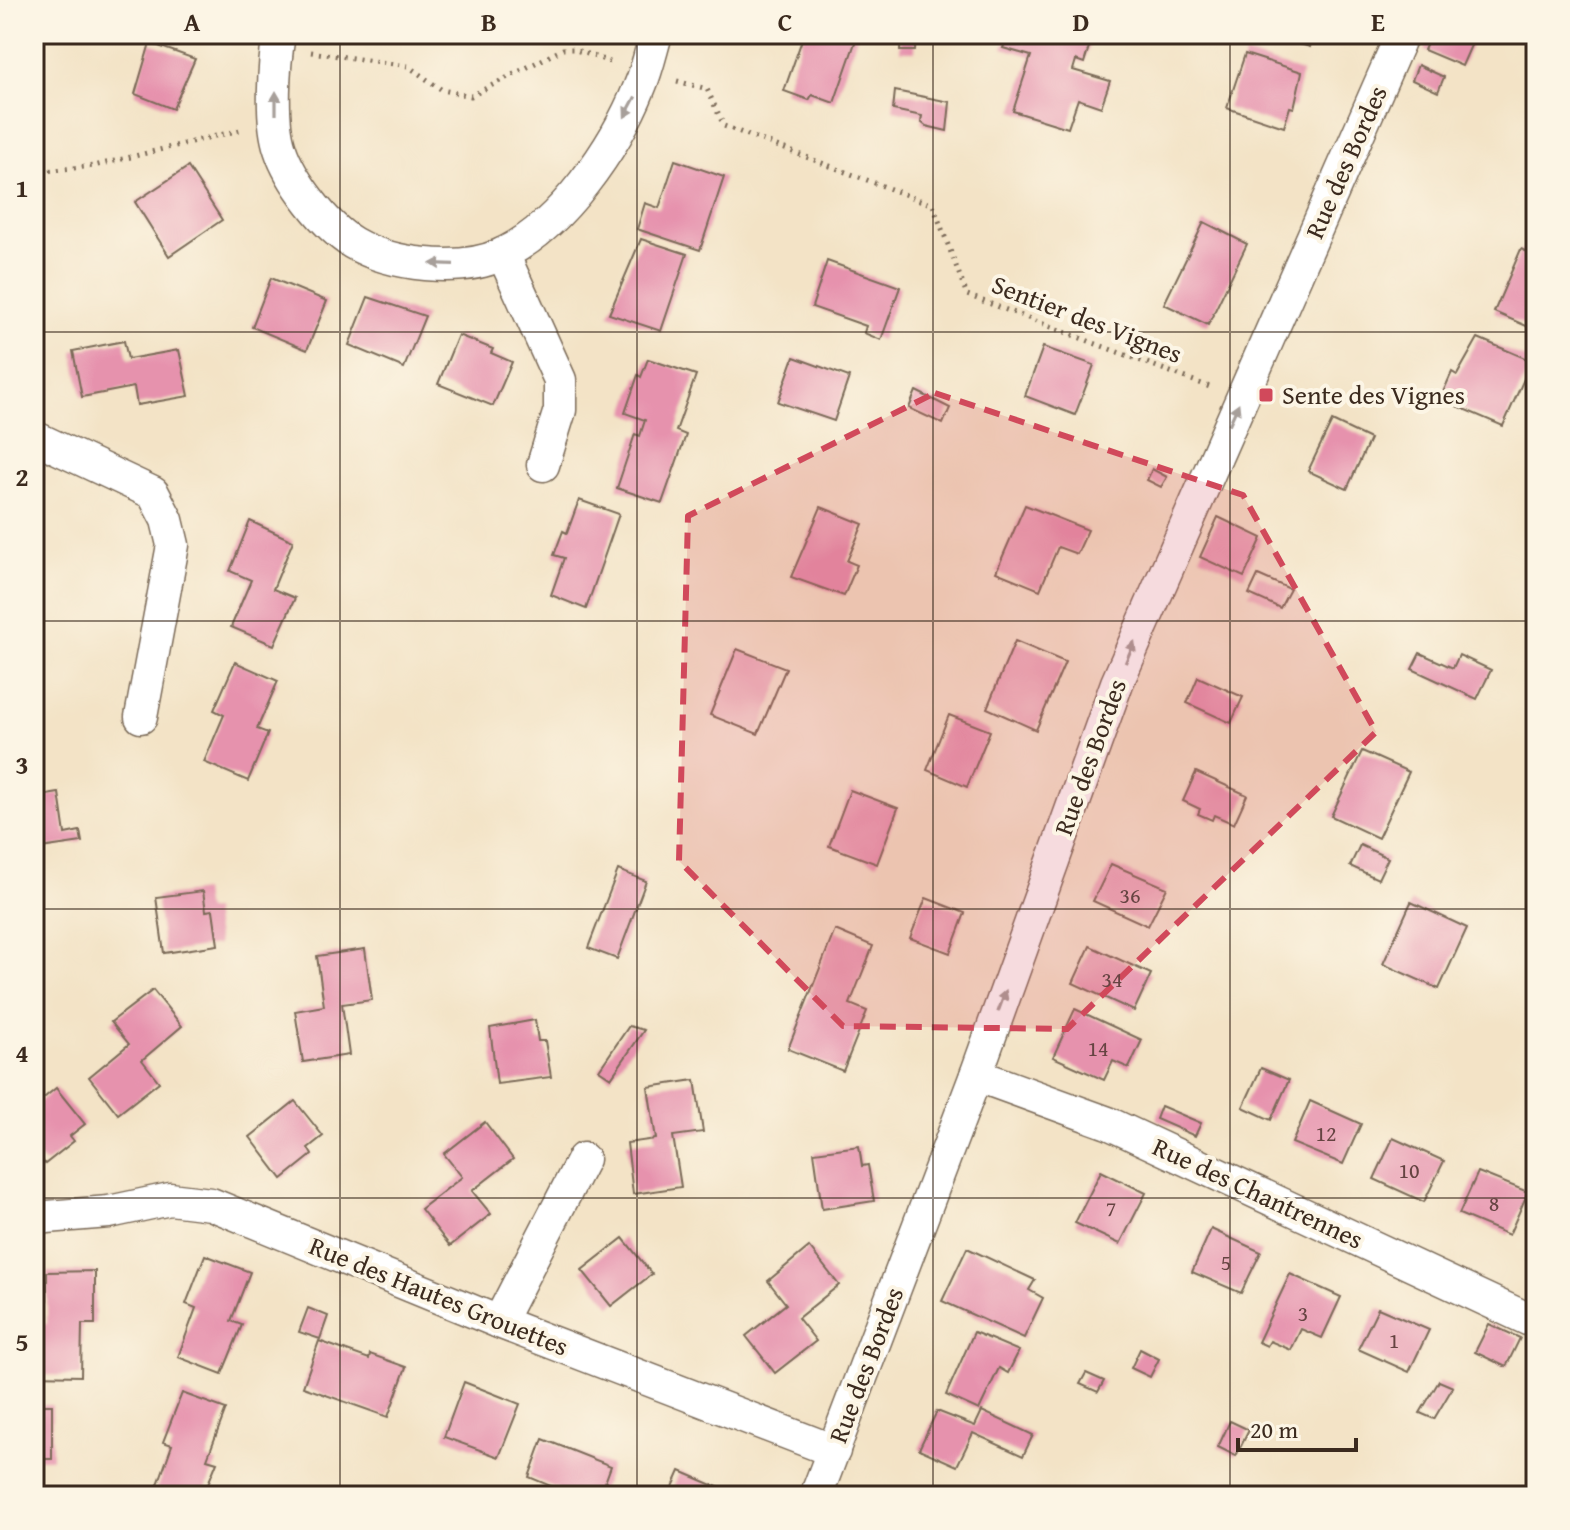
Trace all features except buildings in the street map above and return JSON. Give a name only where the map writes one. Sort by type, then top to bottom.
[{"type":"street","points":[[278,44],[276,122],[280,149],[313,207],[353,243],[413,263],[473,265],[503,254],[556,215],[603,157],[641,85],[656,34]]},
{"type":"street","name":"Rue des Bordes","points":[[816,1496],[976,1075],[1117,683],[1402,34]]},
{"type":"street","points":[[503,254],[560,380],[560,410],[543,465]]},
{"type":"street","points":[[34,437],[153,493],[167,520],[173,545],[141,717]]},
{"type":"street","name":"Rue des Chantrennes","points":[[976,1075],[1108,1123],[1536,1323]]},
{"type":"street","points":[[499,1322],[583,1159]]},
{"type":"street","name":"Rue des Hautes Grouettes","points":[[34,1218],[109,1212],[170,1199],[211,1204],[499,1322],[834,1451]]},
{"type":"path","name":"Sentier des Vignes","points":[[278,44],[297,50],[408,66],[442,90],[471,96],[563,49],[573,49],[707,89],[724,126],[933,205],[967,295],[1241,398]]},
{"type":"path","points":[[34,172],[94,166],[276,122]]},
{"type":"highlighted area","points":[[935,393],[1243,495],[1376,732],[1067,1029],[843,1026],[679,861],[688,516]]},
{"type":"place","name":"Sente des Vignes","points":[[1266,395]]}]
